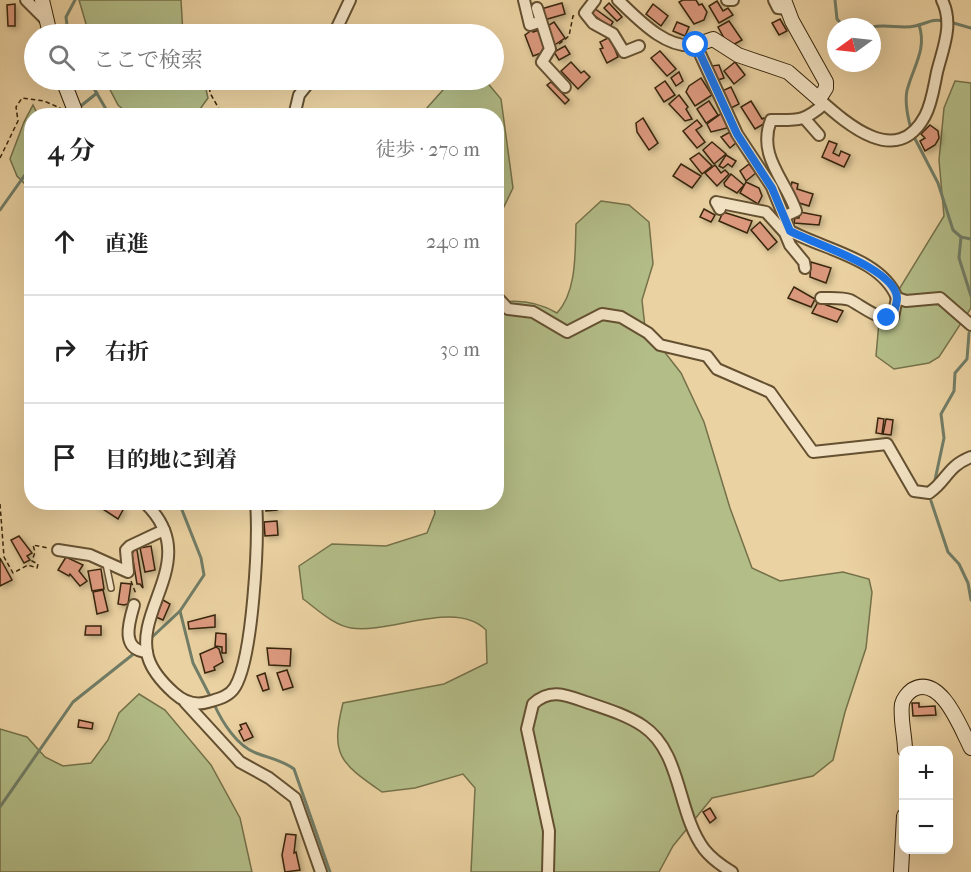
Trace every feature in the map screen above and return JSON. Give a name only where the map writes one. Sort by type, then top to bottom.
[{"type":"street","points":[[26,0],[45,19]]},
{"type":"street","points":[[42,0],[47,24]]},
{"type":"street","points":[[339,24],[350,0]]},
{"type":"street","points":[[524,0],[530,25],[539,22]]},
{"type":"street","points":[[595,0],[585,13],[593,23],[613,34],[624,52],[639,46]]},
{"type":"street","points":[[618,0],[655,33],[681,45],[696,45],[713,39],[738,55],[788,72],[849,126],[864,134],[889,140],[912,133],[927,114],[948,30],[948,15],[942,0]]},
{"type":"street","points":[[727,0],[733,0]]},
{"type":"street","points":[[774,0],[778,8],[785,5],[826,82],[821,102],[805,119],[771,120],[767,130],[768,154],[796,211],[785,216]]},
{"type":"street","points":[[537,8],[539,22],[550,49],[542,62],[566,87]]},
{"type":"street","points":[[696,45],[737,134],[772,188],[785,216],[790,245],[804,262],[805,268]]},
{"type":"street","points":[[64,90],[66,107]]},
{"type":"street","points":[[296,108],[299,95],[303,90]]},
{"type":"street","points":[[805,119],[819,135]]},
{"type":"street","points":[[720,209],[716,202],[766,212],[788,232],[875,271],[890,282],[897,298],[893,317],[887,318],[860,308],[849,300],[821,298]]},
{"type":"street","points":[[897,298],[906,301],[940,298],[971,325]]},
{"type":"street","points":[[504,305],[508,309],[533,312],[567,332],[602,314],[621,317],[648,333],[660,345],[706,356],[717,369],[770,392],[813,452],[887,444],[914,491],[929,494],[938,487],[954,465],[971,457]]},
{"type":"street","points":[[142,650],[167,564],[164,530],[151,510]]},
{"type":"street","points":[[184,701],[204,704],[224,697],[235,688],[246,654],[256,567],[256,510]]},
{"type":"street","points":[[58,550],[90,555],[128,572],[126,550],[164,530]]},
{"type":"street","points":[[134,605],[127,630],[130,643],[142,650],[157,674],[240,762],[269,778],[295,798],[321,872]]},
{"type":"street","points":[[905,746],[902,702],[909,692],[925,686],[935,689],[944,699],[971,748]]},
{"type":"street","points":[[548,872],[549,831],[527,729],[533,705],[550,693],[563,694],[617,712],[644,726],[652,734],[671,766],[689,819],[704,849],[732,872]]},
{"type":"street","points":[[901,872],[902,854]]},
{"type":"lane","points":[[105,562],[110,574],[111,588]]},
{"type":"path","points":[[550,49],[569,36],[573,16],[585,13]]},
{"type":"path","points":[[210,90],[218,108]]},
{"type":"path","points":[[0,158],[18,121],[16,107],[22,98],[44,101],[60,108],[66,107]]},
{"type":"path","points":[[0,504],[3,557],[13,573],[28,565],[38,568],[38,564],[32,561],[35,552],[33,545],[58,550]]},
{"type":"path","points":[[128,572],[136,592],[134,605]]},
{"type":"green space","points":[[79,0],[181,0],[182,24],[86,24]]},
{"type":"green space","points":[[955,81],[971,83],[971,308],[939,357],[929,363],[894,369],[876,356],[879,322],[944,216],[939,160],[944,108]]},
{"type":"green space","points":[[110,90],[206,90],[208,98],[201,108],[122,108]]},
{"type":"green space","points":[[443,90],[493,90],[501,99],[502,108],[427,108]]},
{"type":"green space","points":[[504,121],[513,188],[504,207]]},
{"type":"green space","points":[[24,122],[24,183],[17,176],[10,159]]},
{"type":"green space","points":[[601,201],[629,205],[649,222],[653,264],[642,300],[645,327],[681,373],[704,422],[730,508],[752,568],[780,581],[843,572],[869,579],[872,592],[866,648],[845,712],[833,760],[813,776],[712,798],[673,846],[659,872],[471,872],[475,788],[463,774],[415,788],[382,792],[348,765],[342,756],[338,735],[343,703],[444,684],[487,663],[486,630],[473,621],[457,617],[440,617],[367,629],[338,624],[303,599],[299,566],[332,544],[386,546],[427,533],[434,510],[504,510],[504,302],[528,302],[557,313],[564,304],[572,283],[576,224]]},
{"type":"green space","points":[[139,694],[165,710],[211,765],[240,818],[252,872],[0,872],[0,729],[27,737],[45,757],[63,766],[91,763],[108,740],[119,713]]},
{"type":"building","points":[[696,0],[699,5],[702,4],[707,12],[704,20],[694,24],[679,2]]},
{"type":"building","points":[[717,1],[723,11],[728,8],[733,15],[719,23],[709,6]]},
{"type":"building","points":[[562,3],[565,14],[544,20],[541,9]]},
{"type":"building","points":[[609,3],[622,17],[617,21],[604,8]]},
{"type":"building","points":[[15,4],[15,26],[8,26],[7,5]]},
{"type":"building","points":[[653,4],[668,16],[661,26],[646,14]]},
{"type":"building","points":[[594,8],[613,22],[610,27],[591,13]]},
{"type":"building","points":[[780,19],[787,31],[779,35],[772,23]]},
{"type":"building","points":[[729,21],[742,40],[729,47],[718,27]]},
{"type":"building","points":[[554,22],[565,38],[553,46],[544,28]]},
{"type":"building","points":[[677,22],[689,27],[685,36],[673,31]]},
{"type":"building","points":[[532,30],[533,32],[539,30],[547,51],[533,56],[525,35]]},
{"type":"building","points":[[610,37],[618,57],[607,63],[600,49],[603,48],[600,42]]},
{"type":"building","points":[[565,46],[570,54],[559,60],[554,52]]},
{"type":"building","points":[[660,51],[676,69],[667,76],[651,58]]},
{"type":"building","points":[[571,62],[581,73],[584,71],[590,77],[578,89],[561,71]]},
{"type":"building","points":[[735,62],[745,75],[734,84],[724,71]]},
{"type":"building","points":[[719,65],[724,78],[718,80],[711,66]]},
{"type":"building","points":[[679,72],[683,81],[676,86],[671,78]]},
{"type":"building","points":[[701,78],[712,95],[695,106],[686,92],[689,86]]},
{"type":"building","points":[[665,81],[675,95],[664,102],[655,88]]},
{"type":"building","points":[[551,82],[569,100],[565,104],[547,85]]},
{"type":"building","points":[[731,87],[739,104],[731,108],[722,91]]},
{"type":"building","points":[[679,95],[688,107],[686,109],[692,119],[685,121],[669,104]]},
{"type":"building","points":[[709,101],[718,115],[706,123],[697,109]]},
{"type":"building","points":[[751,101],[762,119],[764,118],[767,122],[755,129],[741,107]]},
{"type":"building","points":[[722,113],[731,127],[711,132],[707,124]]},
{"type":"building","points":[[643,118],[658,143],[649,150],[637,132],[636,123]]},
{"type":"building","points":[[697,120],[702,126],[696,130],[705,142],[697,148],[683,131]]},
{"type":"building","points":[[930,125],[938,131],[939,138],[935,145],[925,151],[920,141],[925,138],[921,134]]},
{"type":"building","points":[[730,132],[737,142],[730,148],[721,137]]},
{"type":"building","points":[[829,141],[837,144],[833,153],[839,156],[841,151],[850,155],[844,167],[822,157]]},
{"type":"building","points":[[712,142],[726,154],[714,164],[703,150]]},
{"type":"building","points":[[699,153],[712,166],[702,174],[690,159]]},
{"type":"building","points":[[726,155],[736,161],[732,167],[728,164],[723,168],[719,166]]},
{"type":"building","points":[[681,164],[701,176],[692,188],[673,176]]},
{"type":"building","points":[[749,164],[756,173],[746,181],[740,171]]},
{"type":"building","points":[[715,165],[721,173],[725,170],[729,174],[717,186],[705,173]]},
{"type":"building","points":[[731,174],[744,185],[737,193],[724,183]]},
{"type":"building","points":[[746,182],[759,188],[762,196],[758,204],[740,193]]},
{"type":"building","points":[[792,182],[798,184],[797,189],[813,194],[809,206],[793,201],[789,195]]},
{"type":"building","points":[[704,209],[715,215],[711,222],[700,217]]},
{"type":"building","points":[[723,212],[752,221],[747,233],[719,221]]},
{"type":"building","points":[[800,212],[821,216],[819,225],[794,223],[795,218],[799,218]]},
{"type":"building","points":[[760,222],[777,242],[768,250],[751,230]]},
{"type":"building","points":[[811,262],[831,268],[826,283],[810,277]]},
{"type":"building","points":[[794,287],[815,299],[811,307],[788,298]]},
{"type":"building","points":[[818,302],[843,311],[837,322],[812,313]]},
{"type":"building","points":[[878,418],[884,419],[882,434],[876,433]]},
{"type":"building","points":[[886,419],[893,420],[891,435],[883,434]]},
{"type":"building","points":[[104,510],[123,510],[118,519]]},
{"type":"building","points":[[277,521],[278,535],[265,536],[264,522]]},
{"type":"building","points":[[19,536],[32,553],[27,556],[30,560],[24,563],[11,540]]},
{"type":"building","points":[[151,546],[155,570],[145,572],[140,548]]},
{"type":"building","points":[[134,550],[137,550],[143,588],[137,584],[132,554]]},
{"type":"building","points":[[66,557],[83,565],[79,571],[87,581],[80,586],[70,574],[69,576],[58,570]]},
{"type":"building","points":[[0,558],[12,580],[0,586]]},
{"type":"building","points":[[101,569],[104,589],[92,591],[88,571]]},
{"type":"building","points":[[121,583],[131,584],[128,604],[124,605],[118,604]]},
{"type":"building","points":[[103,590],[108,611],[97,614],[93,592]]},
{"type":"building","points":[[163,600],[170,604],[163,620],[156,617]]},
{"type":"building","points":[[215,615],[215,627],[189,629],[188,622]]},
{"type":"building","points":[[86,626],[101,626],[101,635],[85,635]]},
{"type":"building","points":[[216,633],[226,634],[226,653],[222,653],[222,647],[215,646]]},
{"type":"building","points":[[216,647],[219,649],[223,662],[214,667],[215,670],[205,673],[200,654]]},
{"type":"building","points":[[267,648],[291,649],[290,666],[269,665]]},
{"type":"building","points":[[287,670],[293,687],[283,690],[277,673]]},
{"type":"building","points":[[265,673],[269,689],[263,691],[257,676]]},
{"type":"building","points":[[912,703],[919,703],[919,707],[935,706],[936,715],[913,716]]},
{"type":"building","points":[[79,720],[93,723],[92,729],[78,727]]},
{"type":"building","points":[[246,723],[253,737],[244,741],[239,731],[242,729],[240,725]]},
{"type":"building","points":[[710,808],[716,818],[710,823],[703,812]]},
{"type":"building","points":[[286,834],[296,835],[294,853],[296,852],[300,870],[285,872],[282,855]]},
{"type":"waterway","points":[[67,24],[66,17],[75,0]]},
{"type":"waterway","points":[[835,0],[837,18]]},
{"type":"waterway","points":[[881,26],[910,27],[932,21],[943,21]]},
{"type":"waterway","points":[[950,22],[971,28]]},
{"type":"waterway","points":[[911,129],[906,97],[921,49],[919,25]]},
{"type":"waterway","points":[[95,90],[105,108]]},
{"type":"waterway","points":[[78,108],[97,93]]},
{"type":"waterway","points":[[913,135],[938,183],[953,230],[961,237],[971,239]]},
{"type":"waterway","points":[[0,210],[24,176]]},
{"type":"waterway","points":[[961,237],[959,258],[971,296]]},
{"type":"waterway","points":[[935,480],[944,438],[941,414],[954,391],[955,373],[967,359],[969,333]]},
{"type":"waterway","points":[[931,501],[948,552],[959,564],[968,583],[971,600]]},
{"type":"waterway","points":[[182,510],[201,558],[204,575],[180,611],[193,663],[211,698]]},
{"type":"waterway","points":[[150,639],[180,611]]},
{"type":"waterway","points":[[0,807],[73,702],[136,652]]},
{"type":"waterway","points":[[214,704],[226,726],[249,750],[280,761],[294,769],[330,872]]},
{"type":"route","points":[[696,45],[737,134],[772,188],[790,231],[875,271],[890,282],[897,298],[893,317],[887,318]]}]
